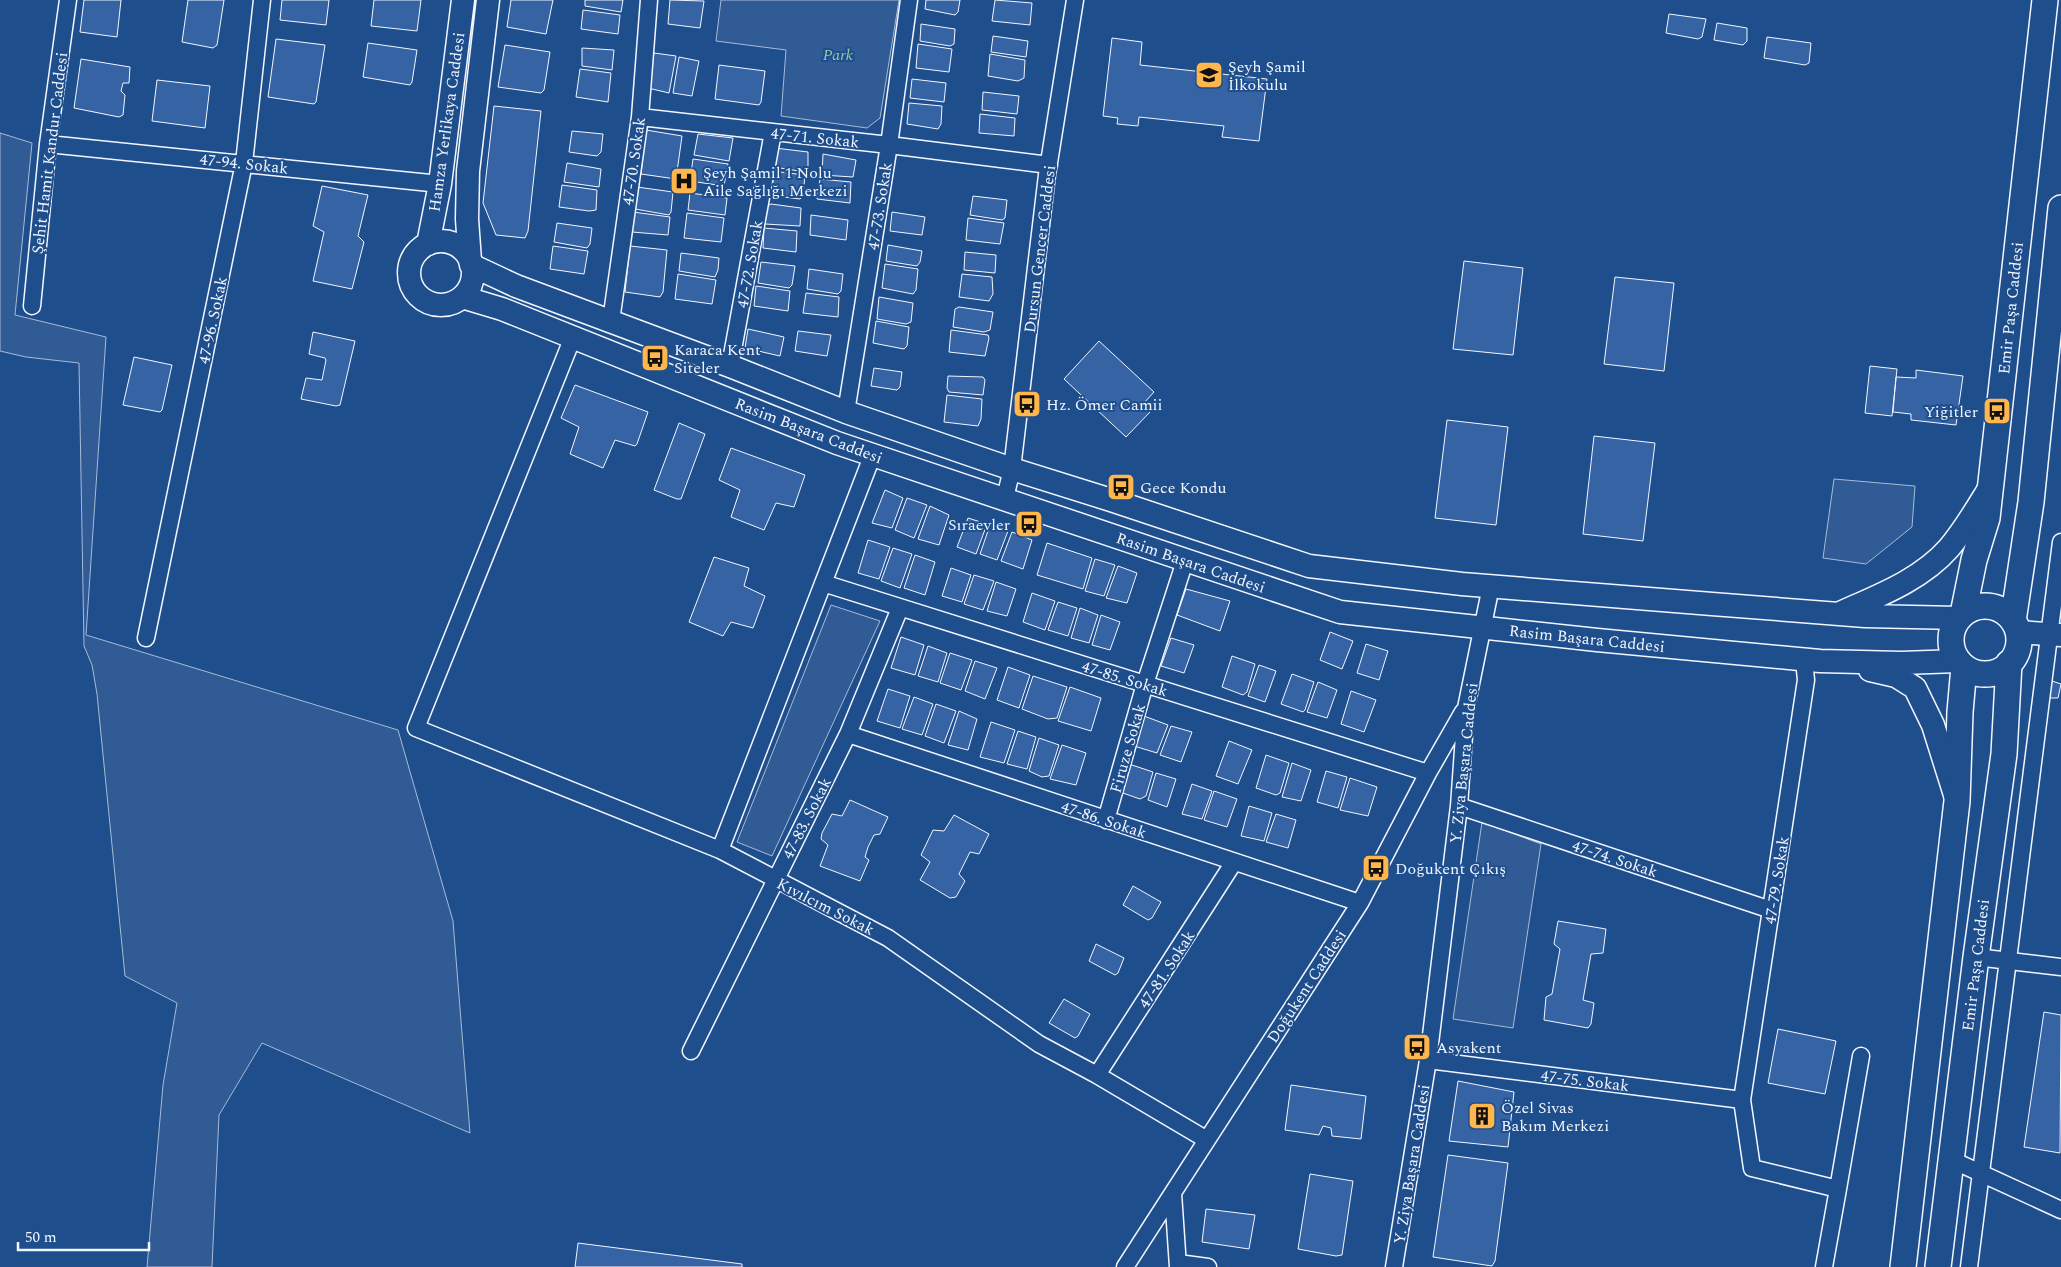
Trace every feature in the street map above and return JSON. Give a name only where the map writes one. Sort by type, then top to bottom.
[{"type":"main road","name":"Emir Paşa Caddesi","points":[[1961,616],[1974,560],[1987,518],[2045,0]]},
{"type":"main road","points":[[1961,664],[1979,673],[1990,673],[2000,670],[2009,664],[2015,655],[2018,644],[2015,627],[2032,502],[2061,208]]},
{"type":"main road","points":[[1903,1267],[1957,801],[1961,664],[1951,644],[1951,639],[1955,623],[1961,616],[1973,608],[1984,606],[1996,608],[2006,613],[2015,627]]},
{"type":"main road","name":"Emir Paşa Caddesi","points":[[1938,1267],[1976,957],[2004,754],[2009,664]]},
{"type":"street","name":"Şehit Hamit Kandur Caddesi","points":[[32,306],[48,144],[68,0]]},
{"type":"street","name":"47-96. Sokak","points":[[146,638],[244,163],[262,0]]},
{"type":"street","name":"Hamza Yerlikaya Caddesi","points":[[428,244],[440,184],[463,0]]},
{"type":"street","name":"Hamza Yerlikaya Caddesi","points":[[471,263],[467,219],[468,172],[488,0]]},
{"type":"street","name":"47-70. Sokak","points":[[611,321],[640,117],[649,0]]},
{"type":"street","name":"47-73. Sokak","points":[[846,412],[889,145],[909,0]]},
{"type":"street","name":"Dursun Gencer Caddesi","points":[[1005,498],[1012,469],[1049,165],[1074,0]]},
{"type":"street","name":"47-71. Sokak","points":[[640,117],[1049,165]]},
{"type":"street","name":"47-72. Sokak","points":[[730,366],[773,132]]},
{"type":"street","name":"47-94. Sokak","points":[[48,144],[440,184]]},
{"type":"street","points":[[440,241],[455,245],[464,251],[471,263],[472,280],[462,297],[452,303],[436,304],[421,298],[414,291],[409,276],[410,266],[417,252],[428,244],[440,241]]},
{"type":"street","name":"Rasim Başara Caddesi","points":[[471,263],[516,286],[730,366],[846,412],[1012,469],[1309,566],[1491,586],[1838,614],[1961,616]]},
{"type":"street","name":"Rasim Başara Caddesi","points":[[462,297],[502,309],[837,443],[1340,612],[1812,661],[1961,664]]},
{"type":"street","name":"Kıvılcım Sokak","points":[[573,337],[416,728],[720,850],[888,938],[1038,1044],[1097,1075],[1207,1140]]},
{"type":"street","points":[[720,850],[873,454]]},
{"type":"street","points":[[1838,614],[1889,591],[1918,574],[1948,549],[1990,487]]},
{"type":"street","points":[[1969,1267],[1979,1174],[2008,960],[2056,634],[2061,542]]},
{"type":"street","name":"Firuze Sokak","points":[[1106,820],[1145,684],[1185,561]]},
{"type":"street","name":"47-85. Sokak","points":[[823,583],[1428,774]]},
{"type":"street","name":"Y. Ziya Başara Caddesi","points":[[1394,1267],[1428,1060],[1459,806],[1466,708],[1491,586]]},
{"type":"street","name":"47-83. Sokak","points":[[690,1051],[848,734],[900,608]]},
{"type":"street","points":[[2015,627],[2056,634]]},
{"type":"street","points":[[1812,661],[1896,676],[1915,688],[1933,725],[1957,801]]},
{"type":"street","name":"47-79. Sokak","points":[[1812,661],[1806,680],[1742,1100],[1752,1168],[1838,1190]]},
{"type":"street","name":"Doğukent Caddesi","points":[[1125,1267],[1360,903],[1428,774],[1466,708]]},
{"type":"street","name":"47-86. Sokak","points":[[848,734],[1360,903]]},
{"type":"street","name":"47-74. Sokak","points":[[1459,806],[1771,910]]},
{"type":"street","name":"47-81. Sokak","points":[[1097,1075],[1234,862]]},
{"type":"street","points":[[1976,957],[2061,967]]},
{"type":"street","points":[[1824,1267],[1861,1056]]},
{"type":"street","name":"47-75. Sokak","points":[[1428,1060],[1742,1100]]},
{"type":"street","points":[[1950,1160],[2061,1210]]},
{"type":"street","points":[[1174,1193],[1178,1265],[1208,1267]]},
{"type":"shaded area","name":"Park","points":[[721,0],[899,0],[880,118],[867,128],[781,116],[786,50],[716,41]]},
{"type":"shaded area","points":[[0,133],[32,143],[15,315],[106,337],[86,635],[398,730],[453,921],[470,1133],[262,1043],[219,1115],[212,1267],[147,1267],[163,1085],[177,1003],[125,976],[97,694],[92,665],[84,646],[79,363],[26,357],[0,351]]},
{"type":"shaded area","points":[[1834,479],[1915,486],[1912,527],[1866,564],[1823,558]]},
{"type":"shaded area","points":[[831,605],[880,621],[772,856],[737,842]]},
{"type":"shaded area","points":[[1482,822],[1541,844],[1513,1028],[1453,1019]]},
{"type":"building","points":[[84,0],[121,0],[117,37],[80,32]]},
{"type":"building","points":[[188,0],[224,0],[217,45],[213,48],[182,42]]},
{"type":"building","points":[[282,0],[329,0],[326,25],[280,20]]},
{"type":"building","points":[[374,0],[421,0],[417,31],[371,26]]},
{"type":"building","points":[[511,0],[553,0],[546,34],[507,27]]},
{"type":"building","points":[[585,0],[623,0],[621,12],[585,6]]},
{"type":"building","points":[[670,0],[704,1],[700,28],[668,24]]},
{"type":"building","points":[[926,0],[960,0],[958,12],[955,15],[925,9]]},
{"type":"building","points":[[995,0],[1032,3],[1030,25],[992,21]]},
{"type":"building","points":[[583,10],[620,15],[618,34],[581,29]]},
{"type":"building","points":[[1669,14],[1706,19],[1702,37],[1698,39],[1666,33]]},
{"type":"building","points":[[1717,23],[1747,28],[1747,41],[1743,45],[1714,40]]},
{"type":"building","points":[[921,24],[955,29],[954,44],[950,46],[920,41]]},
{"type":"building","points":[[993,36],[1028,41],[1026,57],[991,52]]},
{"type":"building","points":[[1767,37],[1811,43],[1809,63],[1805,65],[1764,58]]},
{"type":"building","points":[[1112,38],[1142,42],[1140,65],[1267,79],[1259,141],[1222,137],[1224,126],[1139,117],[1138,126],[1117,124],[1118,118],[1103,116]]},
{"type":"building","points":[[276,39],[325,45],[316,102],[314,104],[268,97]]},
{"type":"building","points":[[368,43],[417,50],[410,85],[363,77]]},
{"type":"building","points":[[918,44],[952,49],[949,72],[916,68]]},
{"type":"building","points":[[505,45],[550,52],[544,90],[541,93],[498,87]]},
{"type":"building","points":[[582,48],[614,50],[612,70],[582,66]]},
{"type":"building","points":[[654,53],[676,56],[669,93],[648,88]]},
{"type":"building","points":[[990,54],[1025,60],[1024,78],[1018,81],[988,76]]},
{"type":"building","points":[[679,57],[699,61],[692,96],[673,93]]},
{"type":"building","points":[[81,59],[130,67],[129,83],[123,83],[121,91],[125,95],[123,115],[119,117],[74,108]]},
{"type":"building","points":[[719,65],[765,71],[759,105],[715,99]]},
{"type":"building","points":[[580,69],[611,73],[608,102],[576,97]]},
{"type":"building","points":[[912,79],[946,83],[944,102],[910,98]]},
{"type":"building","points":[[157,80],[210,86],[205,128],[152,121]]},
{"type":"building","points":[[983,92],[1019,96],[1017,114],[982,110]]},
{"type":"building","points":[[909,103],[942,106],[941,124],[938,129],[907,124]]},
{"type":"building","points":[[494,106],[541,111],[528,231],[525,238],[496,235],[483,203]]},
{"type":"building","points":[[980,114],[1015,118],[1014,136],[979,133]]},
{"type":"building","points":[[646,130],[682,136],[676,179],[641,174]]},
{"type":"building","points":[[572,131],[603,134],[601,152],[597,156],[569,152]]},
{"type":"building","points":[[698,134],[733,138],[729,161],[694,155]]},
{"type":"building","points":[[775,148],[808,152],[808,167],[805,172],[774,167]]},
{"type":"building","points":[[823,154],[856,160],[853,177],[822,175]]},
{"type":"building","points":[[693,159],[728,164],[724,186],[690,181]]},
{"type":"building","points":[[567,163],[601,169],[599,187],[564,182]]},
{"type":"building","points":[[772,171],[805,175],[803,196],[800,199],[768,195]]},
{"type":"building","points":[[820,179],[851,182],[850,203],[817,199]]},
{"type":"building","points":[[562,185],[597,190],[596,210],[589,211],[559,207]]},
{"type":"building","points":[[322,186],[368,195],[358,236],[364,242],[352,289],[313,281],[324,232],[313,226]]},
{"type":"building","points":[[637,187],[673,192],[669,215],[635,209]]},
{"type":"building","points":[[690,193],[727,198],[725,215],[688,210]]},
{"type":"building","points":[[973,196],[1007,200],[1005,218],[1002,220],[970,215]]},
{"type":"building","points":[[771,204],[801,208],[800,226],[765,224],[767,206]]},
{"type":"building","points":[[633,212],[670,217],[668,235],[632,232]]},
{"type":"building","points":[[892,212],[925,217],[922,235],[890,231]]},
{"type":"building","points":[[687,213],[724,218],[721,242],[684,238]]},
{"type":"building","points":[[811,215],[848,220],[846,240],[810,235]]},
{"type":"building","points":[[968,218],[1004,223],[1000,244],[966,240]]},
{"type":"building","points":[[557,223],[592,228],[590,244],[587,248],[554,242]]},
{"type":"building","points":[[764,228],[797,231],[796,252],[763,248]]},
{"type":"building","points":[[888,245],[922,251],[920,262],[917,266],[886,261]]},
{"type":"building","points":[[553,246],[588,251],[584,274],[550,269]]},
{"type":"building","points":[[630,246],[667,250],[663,292],[660,297],[625,292]]},
{"type":"building","points":[[965,252],[996,255],[995,273],[964,270]]},
{"type":"building","points":[[681,253],[719,258],[715,277],[679,271]]},
{"type":"building","points":[[1464,261],[1523,268],[1513,355],[1453,349]]},
{"type":"building","points":[[761,262],[795,266],[792,285],[789,288],[758,283]]},
{"type":"building","points":[[885,264],[918,269],[916,290],[913,294],[882,288]]},
{"type":"building","points":[[809,269],[843,274],[841,291],[838,294],[807,289]]},
{"type":"building","points":[[678,274],[716,280],[712,304],[675,299]]},
{"type":"building","points":[[962,274],[992,277],[993,294],[989,301],[959,297]]},
{"type":"building","points":[[1615,277],[1674,283],[1664,371],[1604,364]]},
{"type":"building","points":[[756,286],[790,291],[788,311],[754,306]]},
{"type":"building","points":[[806,293],[839,297],[838,317],[803,313]]},
{"type":"building","points":[[879,297],[913,303],[911,322],[906,324],[877,319]]},
{"type":"building","points":[[959,307],[993,312],[990,330],[984,332],[953,327],[955,309]]},
{"type":"building","points":[[876,321],[909,327],[907,346],[904,349],[873,343]]},
{"type":"building","points":[[748,329],[784,337],[780,356],[745,348]]},
{"type":"building","points":[[951,330],[988,335],[985,356],[949,352]]},
{"type":"building","points":[[798,331],[831,335],[827,356],[795,351]]},
{"type":"building","points":[[313,332],[355,341],[340,405],[336,406],[301,399],[306,378],[322,380],[326,360],[325,358],[309,354]]},
{"type":"building","points":[[1099,341],[1154,392],[1143,404],[1151,411],[1126,437],[1064,379]]},
{"type":"building","points":[[134,357],[172,365],[160,412],[123,405]]},
{"type":"building","points":[[1870,366],[1897,369],[1892,416],[1865,413]]},
{"type":"building","points":[[874,368],[902,372],[900,387],[897,390],[871,386]]},
{"type":"building","points":[[1916,370],[1963,376],[1956,425],[1911,420],[1911,414],[1893,412],[1896,377],[1916,378]]},
{"type":"building","points":[[948,376],[983,377],[985,380],[983,395],[949,392],[947,388]]},
{"type":"building","points":[[575,385],[648,412],[637,444],[635,446],[615,440],[603,468],[570,454],[579,427],[561,418]]},
{"type":"building","points":[[947,395],[982,399],[981,419],[978,426],[944,422]]},
{"type":"building","points":[[1447,420],[1508,427],[1496,525],[1435,518]]},
{"type":"building","points":[[679,423],[705,434],[681,499],[677,499],[654,490]]},
{"type":"building","points":[[1594,436],[1655,443],[1643,541],[1583,534]]},
{"type":"building","points":[[731,448],[805,475],[794,507],[776,503],[764,530],[731,517],[740,490],[719,480]]},
{"type":"building","points":[[885,490],[903,498],[892,528],[872,523]]},
{"type":"building","points":[[907,498],[927,505],[914,538],[895,530]]},
{"type":"building","points":[[930,506],[949,515],[939,545],[918,539]]},
{"type":"building","points":[[968,518],[987,524],[976,554],[957,547]]},
{"type":"building","points":[[990,525],[1008,531],[997,560],[980,554]]},
{"type":"building","points":[[1012,532],[1032,540],[1023,569],[1001,561]]},
{"type":"building","points":[[868,540],[890,547],[879,579],[858,573]]},
{"type":"building","points":[[1047,543],[1092,558],[1083,589],[1037,575]]},
{"type":"building","points":[[893,548],[912,554],[900,588],[881,581]]},
{"type":"building","points":[[915,555],[935,562],[925,595],[904,588]]},
{"type":"building","points":[[714,557],[749,568],[744,586],[765,596],[753,628],[731,622],[723,636],[689,622]]},
{"type":"building","points":[[1095,559],[1115,565],[1104,596],[1085,591]]},
{"type":"building","points":[[1118,566],[1137,573],[1127,603],[1106,598]]},
{"type":"building","points":[[951,568],[971,575],[962,602],[942,596]]},
{"type":"building","points":[[974,575],[994,581],[983,610],[964,604]]},
{"type":"building","points":[[996,582],[1016,589],[1007,616],[987,611]]},
{"type":"building","points":[[1186,589],[1230,601],[1220,631],[1177,615]]},
{"type":"building","points":[[1032,593],[1055,601],[1045,630],[1023,622]]},
{"type":"building","points":[[1058,602],[1077,608],[1068,636],[1048,630]]},
{"type":"building","points":[[1080,608],[1098,615],[1089,643],[1071,638]]},
{"type":"building","points":[[1101,615],[1120,622],[1110,650],[1092,645]]},
{"type":"building","points":[[1330,632],[1353,641],[1342,669],[1320,660]]},
{"type":"building","points":[[901,637],[924,645],[915,675],[891,668]]},
{"type":"building","points":[[1171,638],[1194,645],[1184,673],[1161,666]]},
{"type":"building","points":[[1366,644],[1388,651],[1379,680],[1357,673]]},
{"type":"building","points":[[928,646],[947,653],[938,682],[918,676]]},
{"type":"building","points":[[950,653],[972,660],[961,690],[940,683]]},
{"type":"building","points":[[1232,656],[1255,664],[1247,692],[1243,695],[1222,687]]},
{"type":"building","points":[[975,661],[997,668],[985,699],[965,691]]},
{"type":"building","points":[[1259,665],[1276,671],[1265,702],[1248,696]]},
{"type":"building","points":[[1008,667],[1030,675],[1019,708],[997,700]]},
{"type":"building","points":[[1292,674],[1314,682],[1303,712],[1281,704]]},
{"type":"building","points":[[1033,676],[1067,687],[1057,718],[1048,719],[1022,709]]},
{"type":"building","points":[[2052,681],[2061,684],[2058,698],[2047,698]]},
{"type":"building","points":[[1318,682],[1337,690],[1327,718],[1307,712]]},
{"type":"building","points":[[1070,687],[1101,698],[1091,731],[1058,721]]},
{"type":"building","points":[[888,689],[910,696],[900,728],[877,721]]},
{"type":"building","points":[[1351,691],[1376,700],[1364,732],[1341,724]]},
{"type":"building","points":[[914,697],[933,704],[922,735],[902,729]]},
{"type":"building","points":[[936,704],[956,711],[944,743],[925,736]]},
{"type":"building","points":[[959,711],[977,719],[968,750],[948,745]]},
{"type":"building","points":[[1144,716],[1168,725],[1157,753],[1134,746]]},
{"type":"building","points":[[991,722],[1015,730],[1004,763],[980,757]]},
{"type":"building","points":[[1171,726],[1192,732],[1181,762],[1160,755]]},
{"type":"building","points":[[1018,731],[1036,737],[1027,769],[1007,764]]},
{"type":"building","points":[[1039,738],[1059,745],[1049,776],[1042,777],[1029,771]]},
{"type":"building","points":[[1229,741],[1252,750],[1238,784],[1216,776]]},
{"type":"building","points":[[1062,745],[1086,753],[1076,785],[1050,779]]},
{"type":"building","points":[[1266,755],[1289,763],[1280,793],[1276,795],[1256,788]]},
{"type":"building","points":[[1292,763],[1311,770],[1301,801],[1282,797]]},
{"type":"building","points":[[1129,764],[1153,772],[1146,796],[1140,799],[1120,792]]},
{"type":"building","points":[[1326,771],[1347,777],[1338,808],[1317,802]]},
{"type":"building","points":[[1156,773],[1176,779],[1167,807],[1148,800]]},
{"type":"building","points":[[1350,778],[1377,787],[1368,816],[1340,810]]},
{"type":"building","points":[[1192,784],[1212,791],[1202,819],[1182,814]]},
{"type":"building","points":[[1214,791],[1237,799],[1227,827],[1204,820]]},
{"type":"building","points":[[850,800],[888,817],[880,834],[874,835],[868,847],[865,857],[869,860],[860,881],[820,866],[828,845],[821,839],[822,833],[832,814],[842,816]]},
{"type":"building","points":[[1249,806],[1272,813],[1264,841],[1241,836]]},
{"type":"building","points":[[1276,814],[1296,820],[1288,848],[1266,842]]},
{"type":"building","points":[[954,815],[989,834],[979,854],[970,852],[959,874],[965,881],[956,897],[950,898],[920,880],[930,862],[921,855],[933,830],[944,831]]},
{"type":"building","points":[[1133,886],[1161,902],[1152,918],[1148,920],[1123,905]]},
{"type":"building","points":[[1558,921],[1606,929],[1603,953],[1591,954],[1583,1000],[1594,1003],[1591,1024],[1588,1028],[1544,1020],[1546,997],[1552,994],[1560,949],[1554,944]]},
{"type":"building","points":[[1096,944],[1124,958],[1118,973],[1115,975],[1089,961]]},
{"type":"building","points":[[1064,999],[1090,1014],[1075,1038],[1049,1023]]},
{"type":"building","points":[[2044,1012],[2061,1015],[2060,1153],[2024,1147]]},
{"type":"building","points":[[1778,1029],[1836,1041],[1825,1094],[1768,1083]]},
{"type":"building","name":"Özel Sivas Bakım Merkezi","points":[[1458,1081],[1514,1092],[1508,1147],[1449,1141]]},
{"type":"building","points":[[1291,1085],[1366,1096],[1361,1139],[1332,1136],[1331,1128],[1323,1126],[1319,1135],[1285,1130]]},
{"type":"building","points":[[1448,1155],[1508,1163],[1495,1261],[1492,1266],[1433,1257]]},
{"type":"building","points":[[1310,1174],[1353,1181],[1342,1255],[1336,1256],[1298,1249]]},
{"type":"building","points":[[1206,1209],[1255,1215],[1249,1249],[1202,1242]]},
{"type":"building","points":[[578,1243],[742,1264],[742,1267],[575,1267]]},
{"type":"place","name":"Şeyh Şamil İlkokulu","points":[[1209,75]]},
{"type":"place","name":"Şeyh Şamil 1 Nolu Aile Sağlığı Merkezi","points":[[684,181]]},
{"type":"place","name":"Karaca Kent Siteler","points":[[655,358]]},
{"type":"place","name":"Hz. Ömer Camii","points":[[1027,404]]},
{"type":"place","name":"Yiğitler","points":[[1997,411]]},
{"type":"place","name":"Gece Kondu","points":[[1121,487]]},
{"type":"place","name":"Sıraevler","points":[[1029,524]]},
{"type":"place","name":"Doğukent Çıkış","points":[[1376,868]]},
{"type":"place","name":"Asyakent","points":[[1417,1047]]},
{"type":"place","name":"Özel Sivas Bakım Merkezi","points":[[1482,1116]]}]
